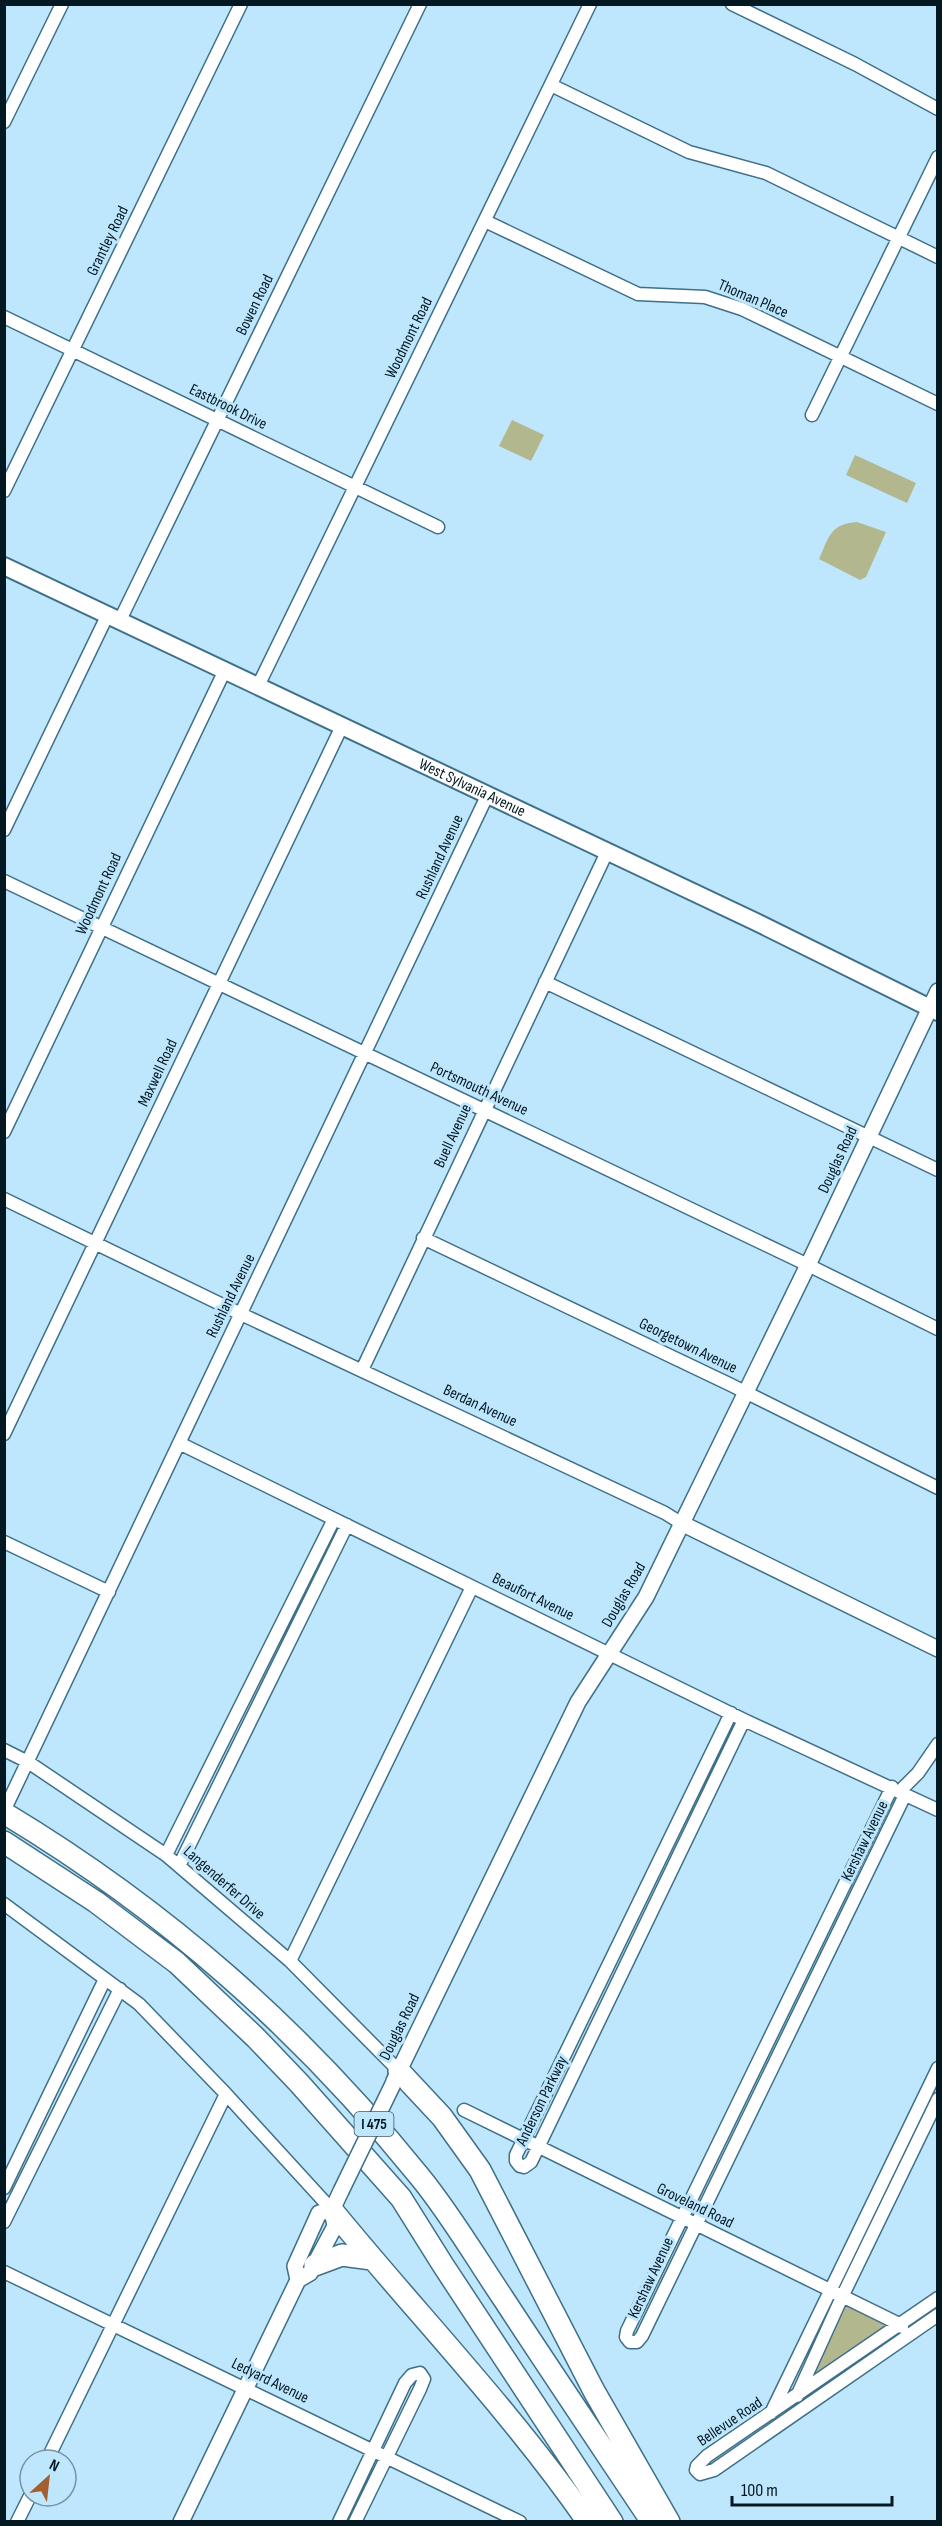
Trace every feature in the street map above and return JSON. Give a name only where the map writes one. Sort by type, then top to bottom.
[{"type":"highway","name":"I 475","points":[[4,1812],[111,1882],[206,1956],[285,2027],[336,2081],[422,2179],[652,2522]]},
{"type":"highway","name":"I 475","points":[[4,1842],[71,1885],[177,1963],[249,2031],[299,2083],[401,2198],[612,2522]]},
{"type":"highway","points":[[396,2078],[442,2117],[480,2170],[594,2391],[669,2522]]},
{"type":"highway","points":[[337,2201],[372,2259],[505,2413],[588,2522]]},
{"type":"highway","points":[[315,2265],[342,2255],[372,2259]]},
{"type":"main road","name":"West Sylvania Avenue","points":[[4,566],[754,921],[933,1010]]},
{"type":"street","points":[[4,122],[62,4]]},
{"type":"street","name":"Grantley Road","points":[[4,491],[241,4]]},
{"type":"street","name":"Bowen Road","points":[[4,830],[218,421],[420,4]]},
{"type":"street","name":"Woodmont Road","points":[[258,686],[590,4]]},
{"type":"street","points":[[732,4],[855,64],[938,109]]},
{"type":"street","points":[[551,85],[689,152],[766,173],[938,257]]},
{"type":"street","points":[[812,415],[938,157]]},
{"type":"street","name":"Thoman Place","points":[[485,220],[638,294],[705,297],[742,309],[938,404]]},
{"type":"street","name":"Eastbrook Drive","points":[[4,317],[438,527]]},
{"type":"street","name":"Woodmont Road","points":[[4,1132],[225,670]]},
{"type":"street","name":"Maxwell Road","points":[[4,1434],[342,726]]},
{"type":"street","name":"Rushland Avenue","points":[[4,1812],[487,796]]},
{"type":"street","name":"Buell Avenue","points":[[362,1370],[607,852]]},
{"type":"street","name":"Portsmouth Avenue","points":[[4,881],[938,1329]]},
{"type":"street","points":[[545,982],[938,1170]]},
{"type":"street","name":"Douglas Road","points":[[181,2522],[298,2280],[310,2273],[335,2226],[337,2201],[570,1717],[646,1597],[869,1136],[933,1010],[938,992]]},
{"type":"street","name":"Berdan Avenue","points":[[4,1199],[241,1314],[665,1513],[681,1523],[938,1649]]},
{"type":"street","name":"Georgetown Avenue","points":[[423,1238],[745,1392],[938,1488]]},
{"type":"street","name":"Beaufort Avenue","points":[[179,1443],[744,1720],[938,1810]]},
{"type":"street","points":[[166,1855],[334,1519]]},
{"type":"street","points":[[179,1866],[346,1525]]},
{"type":"street","points":[[4,1542],[109,1592]]},
{"type":"street","points":[[290,1962],[472,1587]]},
{"type":"street","name":"Anderson Parkway","points":[[731,1713],[516,2155],[516,2161],[520,2166],[524,2167],[531,2162],[539,2147],[744,1720]]},
{"type":"street","name":"Kershaw Avenue","points":[[899,1791],[642,2336],[637,2342],[630,2343],[626,2337],[627,2331],[681,2217],[899,1791],[918,1773],[938,1744]]},
{"type":"street","name":"Langenderfer Drive","points":[[4,1750],[28,1762],[166,1855],[290,1962],[396,2078]]},
{"type":"street","points":[[4,1904],[139,2004],[226,2094],[337,2201]]},
{"type":"street","points":[[4,2188],[105,1979]]},
{"type":"street","points":[[4,2222],[120,1989]]},
{"type":"street","points":[[805,2406],[797,2396],[836,2294],[938,2068]]},
{"type":"street","points":[[53,2448],[226,2094]]},
{"type":"street","points":[[778,2425],[771,2414],[938,2099]]},
{"type":"street","name":"Groveland Road","points":[[464,2110],[899,2324],[908,2336]]},
{"type":"street","name":"Douglas Road","points":[[298,2280],[295,2266],[320,2213],[337,2201]]},
{"type":"street","name":"Ledyard Avenue","points":[[4,2272],[520,2522]]},
{"type":"street","name":"Bellevue Road","points":[[938,2298],[707,2456],[696,2466],[696,2470],[700,2474],[714,2470],[938,2315]]},
{"type":"street","points":[[339,2522],[405,2383],[412,2375],[420,2373],[424,2379],[420,2389],[355,2522]]},
{"type":"street","points":[[17,2522],[24,2508]]},
{"type":"green space","points":[[512,420],[544,435],[531,461],[499,446]]},
{"type":"green space","points":[[855,455],[916,483],[907,503],[846,475]]},
{"type":"green space","points":[[857,522],[886,532],[866,577],[860,580],[819,559],[828,538],[836,529],[848,523]]},
{"type":"green space","points":[[843,2300],[895,2324],[811,2379]]}]
